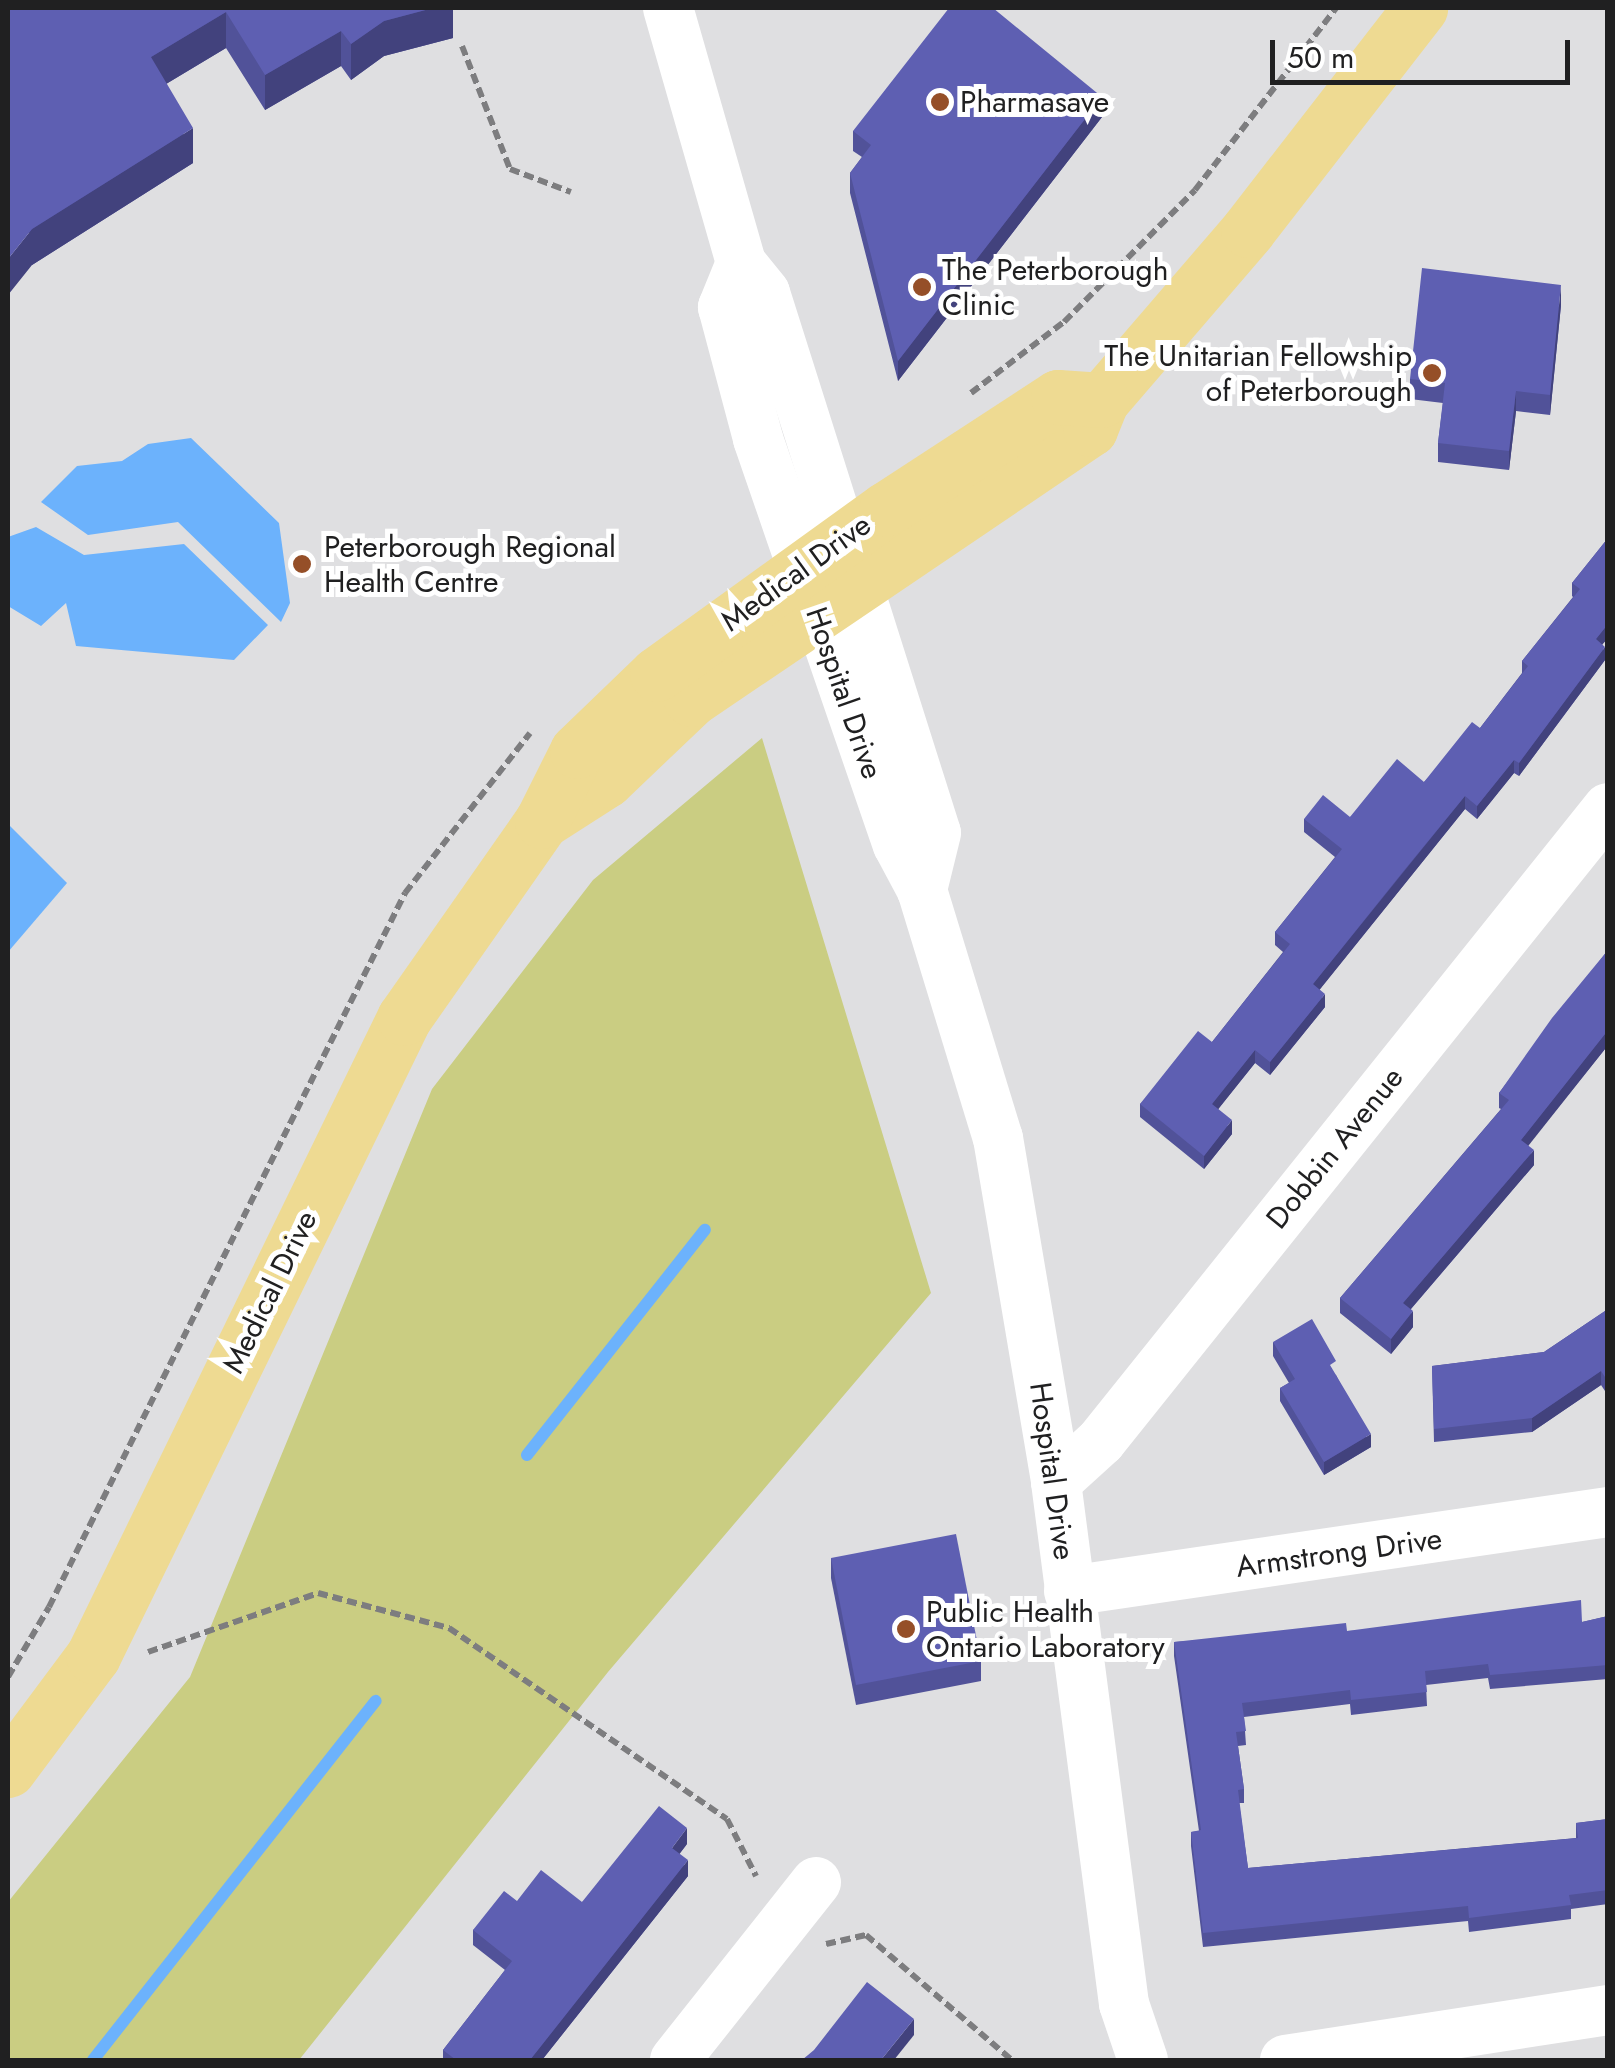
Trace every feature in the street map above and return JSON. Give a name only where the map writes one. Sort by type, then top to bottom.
[{"type":"main road","name":"Medical Drive","points":[[9,1765],[93,1656],[404,1018],[542,821],[606,780],[809,591],[854,561],[1090,430],[1102,400],[1248,230],[1424,9]]},
{"type":"street","name":"Hospital Drive","points":[[668,8],[741,263],[765,293],[854,561],[936,833],[922,890]]},
{"type":"street","name":"Hospital Drive","points":[[741,263],[724,307],[758,439],[898,845],[922,890],[998,1138],[1056,1482],[1124,2004],[1143,2060]]},
{"type":"street","name":"Dobbin Avenue","points":[[1056,1482],[1101,1441],[1608,808]]},
{"type":"street","name":"Armstrong Drive","points":[[1070,1591],[1608,1512]]},
{"type":"street","points":[[675,2060],[816,1882]]},
{"type":"street","points":[[1285,2060],[1608,2010]]},
{"type":"path","points":[[462,46],[510,169],[571,192]]},
{"type":"path","points":[[142,1654],[318,1593],[449,1628],[727,1819],[756,1876]]},
{"type":"path","points":[[824,1944],[866,1935],[1012,2060]]},
{"type":"green space","points":[[762,738],[931,1293],[608,1672],[299,2060],[8,2060],[8,1902],[190,1677],[432,1089],[593,880]]},
{"type":"water","points":[[191,438],[279,523],[290,603],[281,622],[178,522],[88,535],[41,502],[77,466],[122,461],[148,444]]},
{"type":"water","points":[[36,527],[84,555],[184,544],[268,625],[234,660],[76,646],[66,603],[41,626],[8,606],[8,537]]},
{"type":"water","points":[[8,824],[67,883],[8,952]]},
{"type":"building","points":[[8,8],[433,8],[384,21],[351,44],[341,31],[265,75],[226,12],[151,57],[193,128],[32,229],[8,259]]},
{"type":"building","name":"The Peterborough Clinic","points":[[949,8],[993,8],[1102,97],[898,361],[850,173],[871,145],[853,131]]},
{"type":"building","points":[[1422,268],[1561,285],[1550,395],[1516,391],[1509,451],[1438,443],[1445,383],[1410,379]]},
{"type":"building","points":[[1608,538],[1608,624],[1596,639],[1605,647],[1519,763],[1514,760],[1477,806],[1465,796],[1402,873],[1313,984],[1325,994],[1270,1062],[1255,1050],[1212,1104],[1232,1120],[1204,1156],[1140,1104],[1198,1031],[1212,1042],[1290,944],[1275,932],[1342,849],[1304,819],[1323,795],[1350,817],[1397,759],[1424,782],[1472,722],[1480,728],[1528,666],[1522,661],[1580,589],[1572,583]]},
{"type":"building","points":[[1608,950],[1608,1036],[1605,1034],[1521,1140],[1534,1150],[1403,1303],[1413,1311],[1391,1339],[1340,1298],[1509,1100],[1499,1093],[1552,1018]]},
{"type":"building","points":[[1608,1309],[1608,1375],[1605,1377],[1601,1371],[1532,1418],[1434,1429],[1432,1366],[1544,1352]]},
{"type":"building","points":[[1312,1319],[1336,1361],[1330,1365],[1371,1434],[1324,1462],[1280,1388],[1295,1379],[1273,1342]]},
{"type":"building","name":"Public Health Ontario Laboratory","points":[[956,1534],[981,1661],[856,1685],[831,1558]]},
{"type":"building","points":[[1581,1600],[1582,1622],[1608,1616],[1608,1665],[1490,1675],[1488,1664],[1425,1671],[1427,1692],[1351,1700],[1350,1690],[1242,1703],[1246,1731],[1236,1732],[1244,1789],[1238,1790],[1248,1868],[1578,1838],[1576,1823],[1608,1819],[1608,1890],[1569,1895],[1571,1905],[1469,1918],[1468,1906],[1203,1933],[1191,1832],[1201,1830],[1174,1642],[1346,1623],[1347,1631]]},
{"type":"building","points":[[659,1806],[687,1828],[672,1848],[688,1860],[530,2060],[456,2060],[443,2050],[512,1961],[473,1930],[504,1891],[517,1901],[541,1870],[582,1902]]},
{"type":"building","points":[[867,1982],[914,2019],[881,2060],[802,2060],[814,2050]]},
{"type":"waterway","points":[[527,1455],[705,1230]]},
{"type":"waterway","points":[[93,2060],[376,1701]]},
{"type":"place","name":"Pharmasave","points":[[940,102]]},
{"type":"place","name":"The Peterborough Clinic","points":[[922,287]]},
{"type":"place","name":"The Unitarian Fellowship of Peterborough","points":[[1432,373]]},
{"type":"place","name":"Peterborough Regional Health Centre","points":[[302,564]]},
{"type":"place","name":"Public Health Ontario Laboratory","points":[[906,1629]]}]
